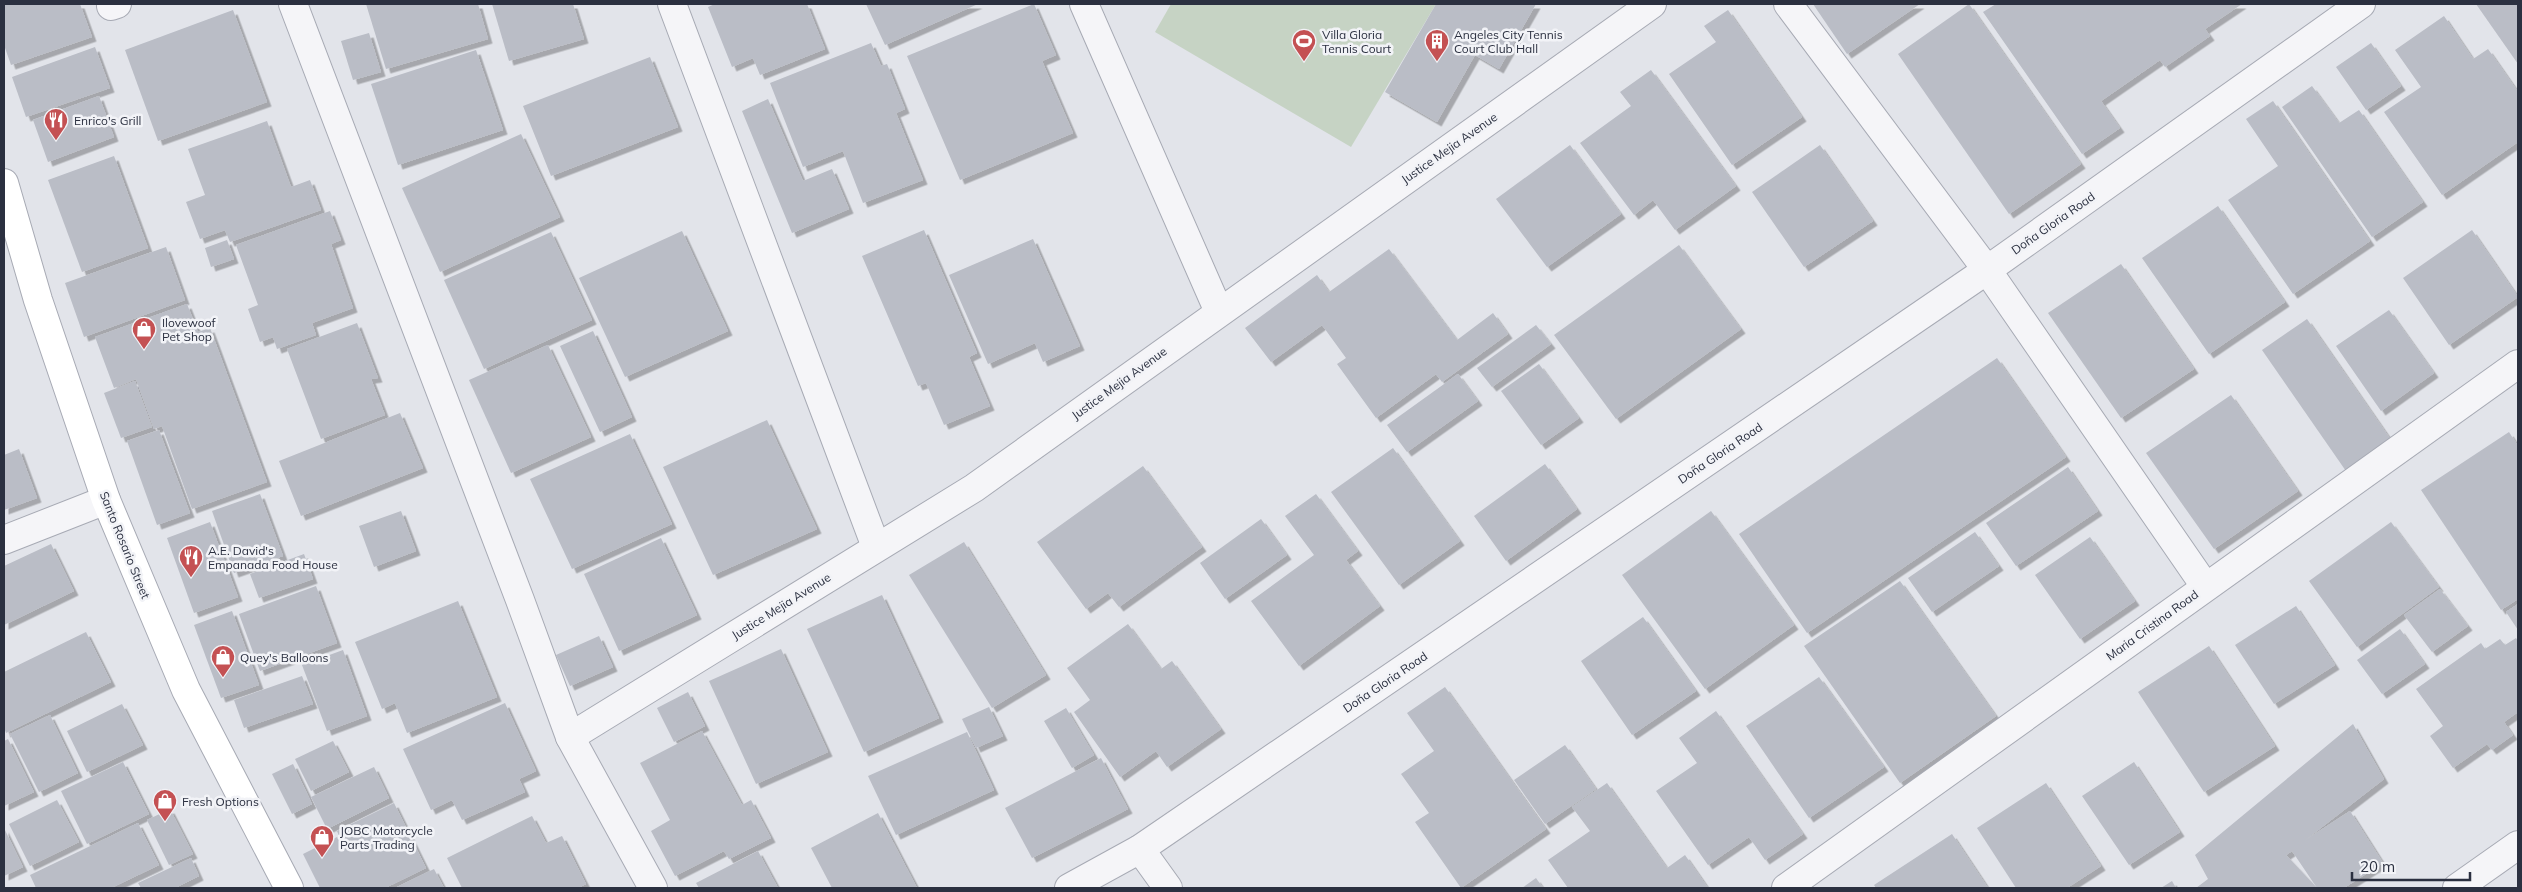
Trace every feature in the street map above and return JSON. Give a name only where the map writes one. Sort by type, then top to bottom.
[{"type":"main road","name":"Santo Rosario Street","points":[[4,183],[38,300],[106,500],[186,690],[289,888]]},
{"type":"street","points":[[293,4],[520,600],[570,737],[653,888]]},
{"type":"street","points":[[672,4],[876,547]]},
{"type":"street","points":[[1084,4],[1219,312]]},
{"type":"street","name":"Justice Mejia Avenue","points":[[570,737],[974,488],[1652,4]]},
{"type":"street","points":[[1788,4],[1987,270],[2205,586]]},
{"type":"street","name":"Doña Gloria Road","points":[[1069,888],[1140,849],[1987,270],[2361,4]]},
{"type":"street","name":"Maria Cristina Road","points":[[1786,888],[2205,586],[2518,364]]},
{"type":"street","points":[[4,540],[106,500]]},
{"type":"street","points":[[2457,888],[2518,845]]},
{"type":"street","points":[[1140,849],[1168,888]]},
{"type":"green space","name":"Villa Gloria Tennis Court","points":[[1171,4],[1436,4],[1351,147],[1155,32]]},
{"type":"building","points":[[4,4],[80,4],[92,37],[11,65],[4,45]]},
{"type":"building","points":[[366,4],[478,4],[488,39],[386,69]]},
{"type":"building","points":[[492,4],[573,4],[584,39],[509,61]]},
{"type":"building","points":[[715,4],[807,4],[825,49],[760,75],[753,58],[732,67],[708,7]]},
{"type":"building","points":[[866,4],[978,4],[885,45]]},
{"type":"building","points":[[1034,4],[1056,55],[1042,61],[1073,133],[960,180],[907,56]]},
{"type":"building","name":"Angeles City Tennis Court Club Hall","points":[[1436,4],[1536,4],[1499,69],[1475,55],[1437,122],[1385,92]]},
{"type":"building","points":[[1813,4],[1920,4],[1847,54]]},
{"type":"building","points":[[1969,4],[2081,164],[2009,214],[1898,54]]},
{"type":"building","points":[[1996,4],[2242,4],[2205,29],[2210,36],[2165,67],[2160,60],[2101,101],[2120,128],[2082,154],[1983,12]]},
{"type":"building","points":[[2476,4],[2518,4],[2518,64]]},
{"type":"building","points":[[233,10],[267,102],[158,141],[125,50]]},
{"type":"building","points":[[1728,10],[1802,117],[1732,165],[1669,74],[1716,42],[1704,26]]},
{"type":"building","points":[[2444,16],[2473,59],[2488,49],[2518,92],[2518,142],[2442,195],[2384,112],[2421,87],[2395,50]]},
{"type":"building","points":[[369,33],[381,72],[353,80],[341,41]]},
{"type":"building","points":[[871,43],[881,66],[887,64],[905,109],[896,113],[923,180],[863,203],[843,151],[803,167],[770,83]]},
{"type":"building","points":[[2371,43],[2401,86],[2366,110],[2336,67]]},
{"type":"building","points":[[95,47],[110,88],[26,117],[12,77]]},
{"type":"building","points":[[476,50],[503,130],[398,165],[371,84]]},
{"type":"building","points":[[650,57],[678,127],[551,176],[523,106]]},
{"type":"building","points":[[1651,70],[1736,186],[1675,230],[1653,200],[1634,215],[1580,143],[1631,106],[1620,92]]},
{"type":"building","points":[[2312,86],[2339,123],[2359,110],[2423,202],[2372,237],[2282,107]]},
{"type":"building","points":[[99,96],[114,137],[48,162],[33,120]]},
{"type":"building","points":[[768,99],[803,181],[832,169],[849,209],[792,233],[742,111]]},
{"type":"building","points":[[2273,101],[2370,241],[2293,294],[2228,200],[2278,166],[2246,119]]},
{"type":"building","points":[[267,121],[291,187],[310,180],[321,210],[230,242],[225,230],[200,239],[186,202],[205,195],[188,149]]},
{"type":"building","points":[[521,134],[560,217],[440,272],[402,188]]},
{"type":"building","points":[[1570,145],[1621,214],[1547,267],[1496,199]]},
{"type":"building","points":[[1820,145],[1873,221],[1804,267],[1752,192]]},
{"type":"building","points":[[114,156],[148,248],[82,272],[48,180]]},
{"type":"building","points":[[2218,206],[2285,302],[2209,354],[2142,258]]},
{"type":"building","points":[[330,211],[341,240],[331,244],[353,308],[312,323],[316,335],[277,349],[273,337],[260,342],[248,309],[258,305],[236,245]]},
{"type":"building","points":[[924,230],[977,353],[969,357],[990,406],[944,425],[926,383],[918,386],[862,256]]},
{"type":"building","points":[[2472,230],[2518,297],[2449,345],[2403,278]]},
{"type":"building","points":[[682,231],[728,331],[625,377],[579,278]]},
{"type":"building","points":[[551,232],[592,320],[484,369],[444,280]]},
{"type":"building","points":[[1033,239],[1080,346],[1043,362],[1035,343],[988,364],[949,275]]},
{"type":"building","points":[[227,240],[234,259],[211,267],[205,248]]},
{"type":"building","points":[[1679,245],[1741,329],[1616,419],[1554,335]]},
{"type":"building","points":[[166,247],[185,300],[84,337],[65,283]]},
{"type":"building","points":[[1389,249],[1457,340],[1493,313],[1508,334],[1442,382],[1436,374],[1376,418],[1337,364],[1346,358],[1322,325],[1271,362],[1245,328],[1317,275],[1329,292]]},
{"type":"building","points":[[2121,264],[2194,369],[2121,418],[2048,313]]},
{"type":"building","points":[[187,304],[198,332],[210,328],[267,482],[192,509],[162,426],[154,429],[136,379],[114,388],[95,337]]},
{"type":"building","points":[[2389,310],[2434,373],[2381,411],[2336,346]]},
{"type":"building","points":[[2307,319],[2393,443],[2348,474],[2262,350]]},
{"type":"building","points":[[357,323],[378,378],[371,379],[385,415],[321,439],[287,349]]},
{"type":"building","points":[[1536,325],[1551,344],[1492,387],[1477,368]]},
{"type":"building","points":[[593,331],[632,417],[600,432],[560,346]]},
{"type":"building","points":[[548,345],[591,437],[511,473],[469,380]]},
{"type":"building","points":[[1997,358],[2066,457],[1807,633],[1739,534]]},
{"type":"building","points":[[1539,364],[1579,418],[1541,445],[1501,391]]},
{"type":"building","points":[[1458,374],[1478,401],[1407,452],[1387,425]]},
{"type":"building","points":[[135,381],[152,427],[121,438],[104,393]]},
{"type":"building","points":[[2231,395],[2298,491],[2214,549],[2146,453]]},
{"type":"building","points":[[400,413],[423,468],[301,516],[279,461]]},
{"type":"building","points":[[767,420],[817,529],[713,575],[663,467]]},
{"type":"building","points":[[159,430],[190,513],[157,525],[127,441]]},
{"type":"building","points":[[2509,432],[2518,446],[2518,599],[2501,610],[2421,490]]},
{"type":"building","points":[[630,434],[672,524],[572,569],[530,479]]},
{"type":"building","points":[[1393,448],[1460,541],[1399,585],[1331,492]]},
{"type":"building","points":[[19,449],[37,498],[4,510],[4,455]]},
{"type":"building","points":[[1545,464],[1577,509],[1506,561],[1474,516]]},
{"type":"building","points":[[1143,466],[1202,547],[1119,607],[1108,593],[1086,609],[1037,542]]},
{"type":"building","points":[[2068,467],[2098,511],[2016,566],[1986,523]]},
{"type":"building","points":[[260,494],[283,556],[234,573],[212,511]]},
{"type":"building","points":[[1316,494],[1358,551],[1346,560],[1380,606],[1299,666],[1251,601],[1314,555],[1285,516]]},
{"type":"building","points":[[401,511],[416,551],[374,567],[359,526]]},
{"type":"building","points":[[1711,511],[1794,625],[1705,689],[1622,575]]},
{"type":"building","points":[[1261,519],[1287,555],[1225,599],[1200,563]]},
{"type":"building","points":[[210,522],[238,597],[194,613],[167,538]]},
{"type":"building","points":[[2391,522],[2439,587],[2357,647],[2309,581]]},
{"type":"building","points":[[1975,532],[1999,566],[1932,612],[1908,578]]},
{"type":"building","points":[[2090,537],[2135,601],[2080,639],[2035,575]]},
{"type":"building","points":[[661,538],[697,615],[619,651],[584,574]]},
{"type":"building","points":[[964,542],[1046,675],[992,708],[909,575]]},
{"type":"building","points":[[51,544],[74,591],[4,625],[4,566]]},
{"type":"building","points":[[304,554],[313,579],[259,598],[250,574]]},
{"type":"building","points":[[1900,581],[1996,716],[1900,783],[1804,646]]},
{"type":"building","points":[[316,586],[337,643],[260,671],[239,614]]},
{"type":"building","points":[[2440,589],[2468,626],[2432,652],[2404,615]]},
{"type":"building","points":[[882,595],[939,718],[864,752],[807,629]]},
{"type":"building","points":[[458,601],[497,697],[407,733],[395,703],[382,709],[355,642]]},
{"type":"building","points":[[2518,604],[2518,630],[2506,612]]},
{"type":"building","points":[[2296,606],[2335,665],[2274,704],[2235,645]]},
{"type":"building","points":[[232,611],[259,685],[221,698],[194,625]]},
{"type":"building","points":[[1643,617],[1696,691],[1632,735],[1581,661]]},
{"type":"building","points":[[1128,624],[1161,669],[1172,661],[1221,729],[1167,767],[1156,751],[1120,777],[1074,712],[1090,700],[1067,668]]},
{"type":"building","points":[[2400,629],[2425,664],[2382,694],[2357,660]]},
{"type":"building","points":[[86,632],[111,682],[6,733],[4,727],[4,672]]},
{"type":"building","points":[[599,636],[613,667],[570,686],[556,655]]},
{"type":"building","points":[[2516,638],[2518,641],[2518,712],[2504,722],[2513,735],[2492,750],[2487,744],[2453,768],[2430,736],[2443,726],[2416,689],[2481,643],[2485,649],[2500,639],[2505,645]]},
{"type":"building","points":[[2209,646],[2275,746],[2204,792],[2138,692]]},
{"type":"building","points":[[781,649],[828,752],[756,784],[709,681]]},
{"type":"building","points":[[343,650],[367,716],[327,731],[302,665]]},
{"type":"building","points":[[302,676],[313,704],[244,728],[234,700]]},
{"type":"building","points":[[1819,677],[1884,767],[1809,818],[1746,726]]},
{"type":"building","points":[[1445,687],[1546,829],[1461,888],[1415,822],[1429,813],[1401,774],[1434,751],[1407,713]]},
{"type":"building","points":[[688,692],[705,726],[674,742],[657,708]]},
{"type":"building","points":[[505,703],[536,771],[519,779],[525,792],[462,820],[452,800],[431,810],[403,749]]},
{"type":"building","points":[[122,704],[143,745],[87,772],[67,731]]},
{"type":"building","points":[[989,707],[1003,736],[976,748],[962,719]]},
{"type":"building","points":[[1066,708],[1094,755],[1072,768],[1044,721]]},
{"type":"building","points":[[1716,711],[1803,834],[1765,860],[1749,837],[1708,865],[1656,791],[1697,763],[1679,738]]},
{"type":"building","points":[[50,715],[78,773],[39,792],[10,734]]},
{"type":"building","points":[[2353,724],[2384,779],[2304,841],[2350,811],[2383,863],[2344,888],[2317,888],[2196,888],[2208,879],[2195,855]],"holes":[[[2292,851],[2317,888],[2286,855]]]},
{"type":"building","points":[[702,731],[742,805],[751,800],[771,838],[729,859],[724,851],[675,876],[651,831],[670,820],[640,763]]},
{"type":"building","points":[[967,732],[994,790],[896,835],[868,776]]},
{"type":"building","points":[[8,739],[34,792],[4,806],[4,741]]},
{"type":"building","points":[[333,741],[349,772],[311,791],[295,759]]},
{"type":"building","points":[[1565,745],[1596,789],[1545,824],[1514,780]]},
{"type":"building","points":[[1101,758],[1128,809],[1032,858],[1005,808]]},
{"type":"building","points":[[123,762],[149,814],[87,844],[61,791]]},
{"type":"building","points":[[2134,762],[2180,832],[2129,865],[2082,796]]},
{"type":"building","points":[[293,764],[312,804],[292,814],[272,774]]},
{"type":"building","points":[[374,767],[389,798],[327,829],[311,797]]},
{"type":"building","points":[[1607,783],[1667,868],[1685,855],[1708,888],[1568,888],[1548,860],[1590,831],[1572,807]]},
{"type":"building","points":[[2046,783],[2101,866],[2067,888],[2016,888],[1977,828]]},
{"type":"building","points":[[57,800],[79,842],[30,866],[9,824]]},
{"type":"building","points":[[394,803],[426,868],[385,888],[320,888],[303,854],[339,836],[337,831]]},
{"type":"building","points":[[170,809],[193,854],[169,865],[147,820]]},
{"type":"building","points":[[878,813],[917,888],[832,888],[811,848]]},
{"type":"building","points":[[532,816],[546,843],[562,836],[586,884],[578,888],[462,888],[447,858]]},
{"type":"building","points":[[138,823],[159,865],[111,888],[36,888],[30,875]]},
{"type":"building","points":[[4,828],[23,867],[4,876]]},
{"type":"building","points":[[1952,834],[1988,888],[1876,888],[1874,885]]},
{"type":"building","points":[[758,851],[778,888],[699,888],[696,883]]},
{"type":"building","points":[[191,858],[199,876],[175,888],[141,888],[138,883]]},
{"type":"building","points":[[434,869],[444,888],[395,888]]},
{"type":"building","points":[[1536,878],[1543,888],[1522,888]]},
{"type":"building","points":[[2172,881],[2176,888],[2161,888]]},
{"type":"place","name":"Villa Gloria Tennis Court","points":[[1304,62]]},
{"type":"place","name":"Angeles City Tennis Court Club Hall","points":[[1437,62]]},
{"type":"place","name":"Enrico's Grill","points":[[56,141]]},
{"type":"place","name":"Ilovewoof Pet Shop","points":[[144,350]]},
{"type":"place","name":"A.E. David's Empanada Food House","points":[[191,578]]},
{"type":"place","name":"Quey's Balloons","points":[[223,678]]},
{"type":"place","name":"Fresh Options","points":[[165,822]]},
{"type":"place","name":"JOBC Motorcycle Parts Trading","points":[[322,858]]}]
